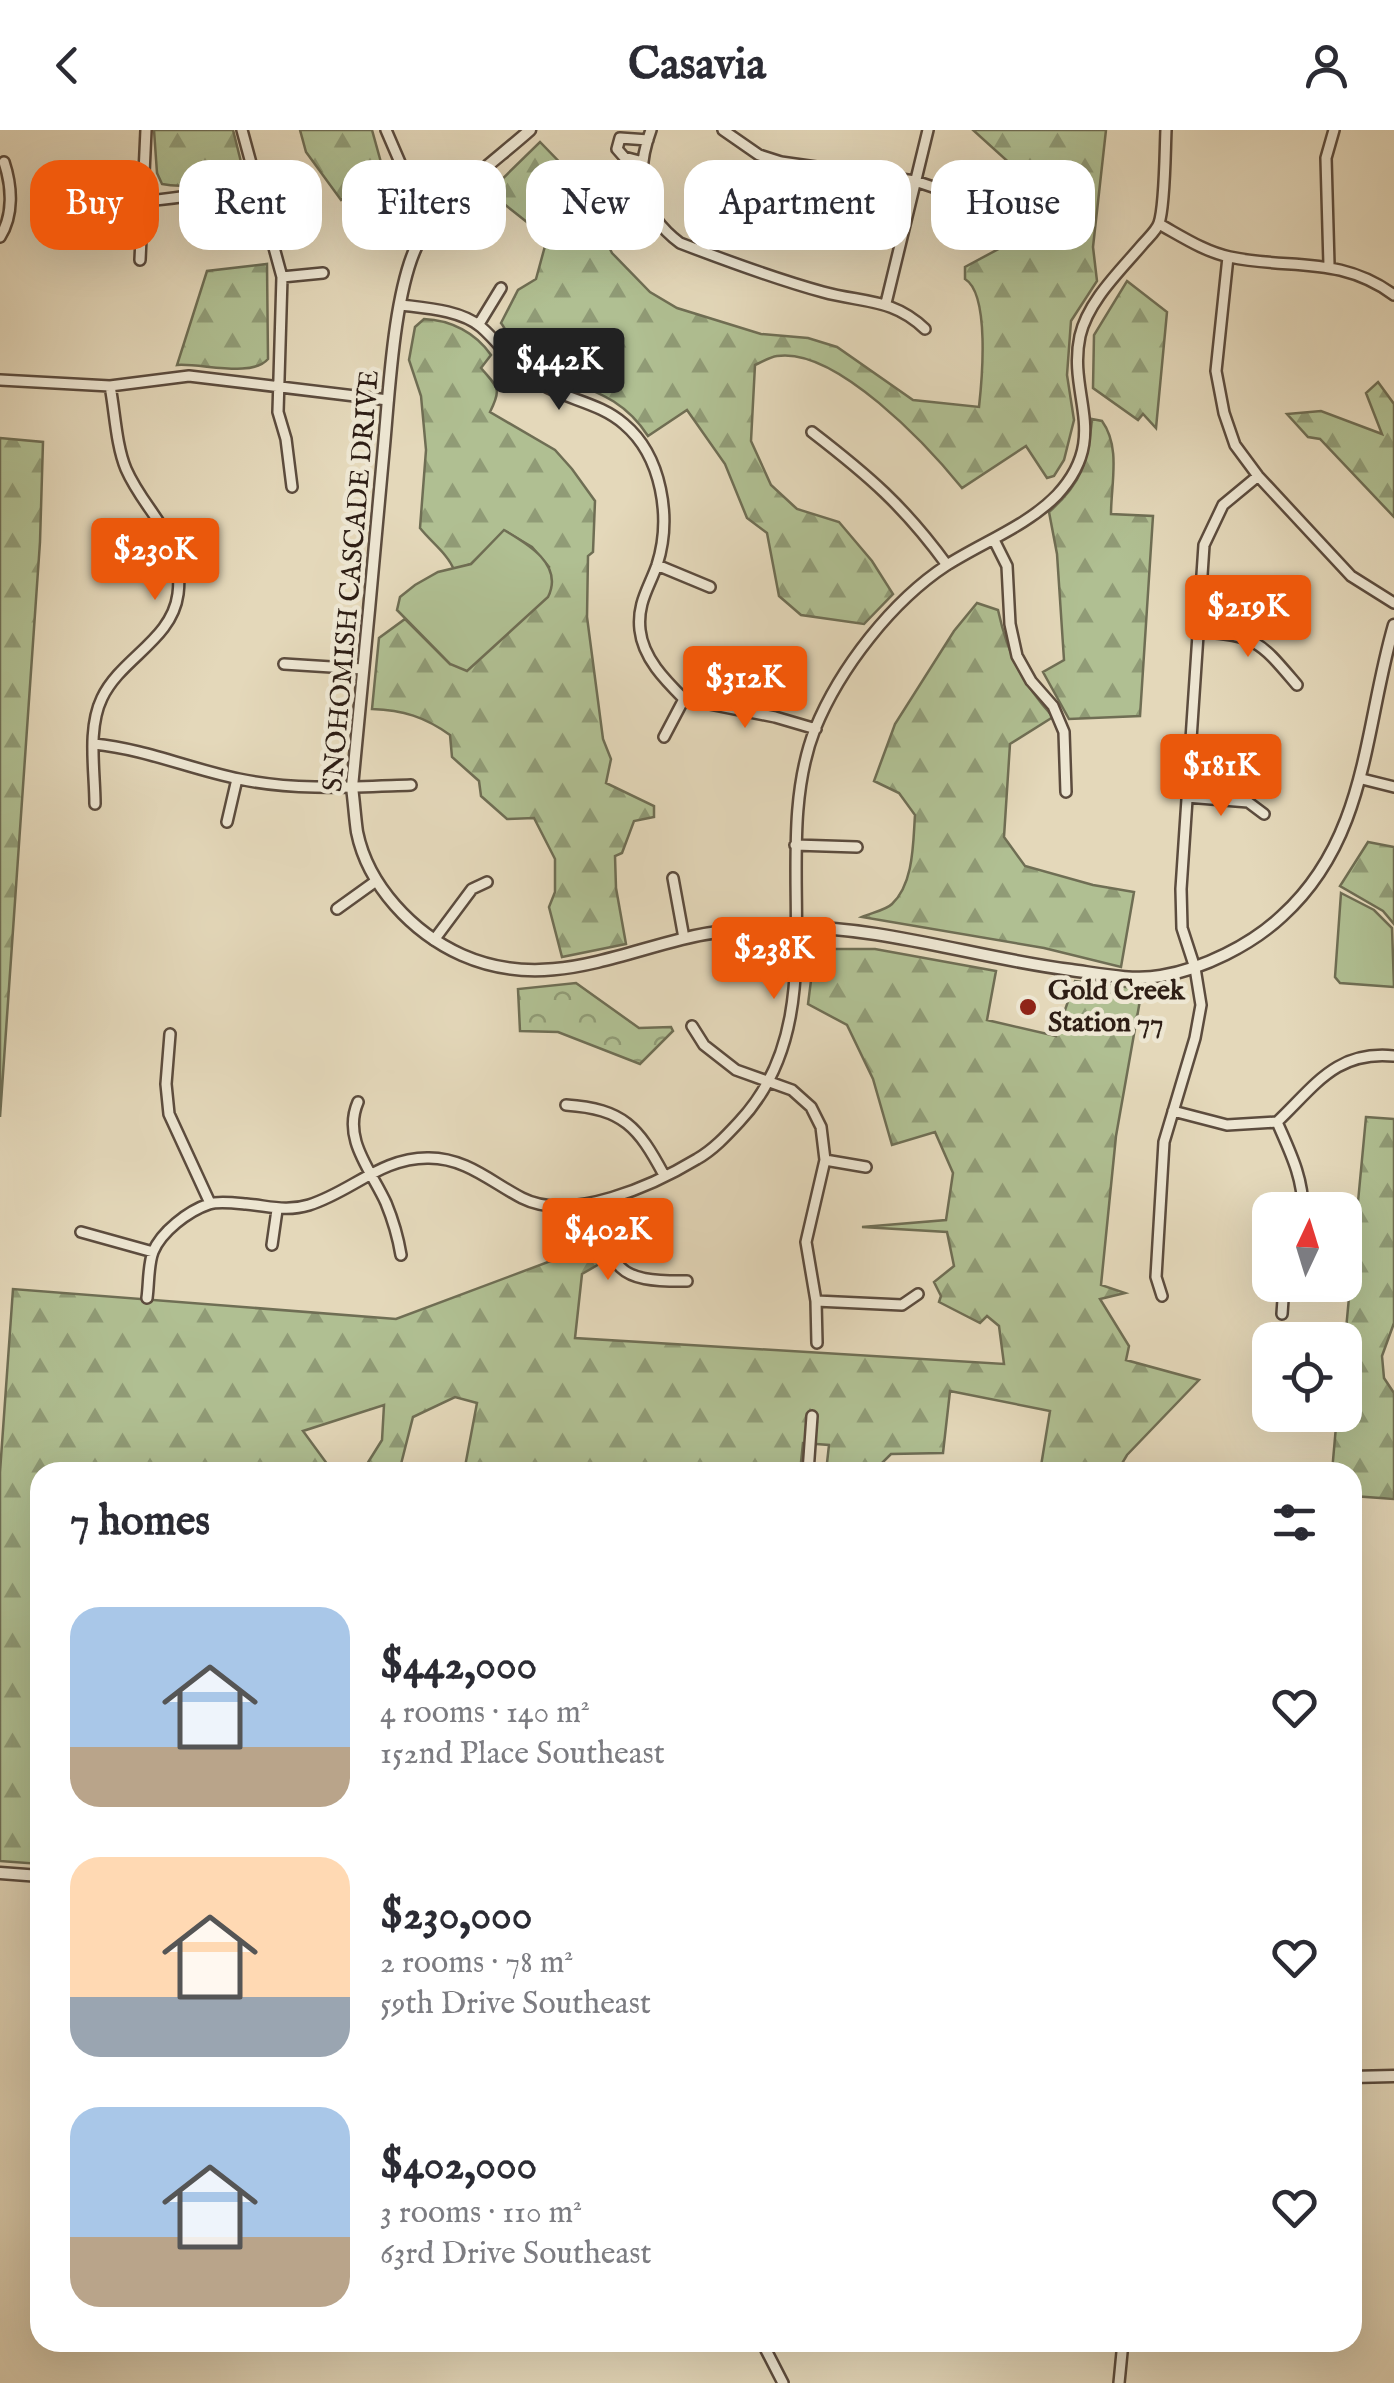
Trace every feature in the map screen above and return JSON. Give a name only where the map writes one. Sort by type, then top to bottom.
[{"type":"street","points":[[145,160],[146,130]]},
{"type":"street","points":[[242,130],[251,160]]},
{"type":"street","points":[[386,130],[398,160]]},
{"type":"street","name":"SNOHOMISH CASCADE DRIVE","points":[[497,160],[530,130]]},
{"type":"street","points":[[723,130],[759,155],[781,162],[931,186]]},
{"type":"street","points":[[886,303],[928,130]]},
{"type":"street","points":[[146,1298],[153,1252],[166,1233],[210,1204],[248,1204],[277,1210],[304,1207],[326,1199],[368,1173],[428,1158],[463,1163],[526,1200],[555,1206],[597,1202],[700,1158],[748,1113],[769,1081],[792,1011],[795,846],[800,788],[816,729],[854,660],[892,609],[948,565],[994,540],[1054,498],[1075,472],[1084,447],[1084,400],[1078,363],[1080,334],[1096,300],[1159,224],[1166,130]]},
{"type":"street","points":[[1329,265],[1326,158],[1334,130]]},
{"type":"street","points":[[635,160],[624,157],[617,149],[620,138],[650,135],[643,160]]},
{"type":"street","points":[[0,237],[10,204],[4,162]]},
{"type":"street","points":[[1159,224],[1228,257],[1329,265],[1363,276],[1394,295]]},
{"type":"street","points":[[664,231],[680,244],[825,293],[886,303],[913,317],[925,329]]},
{"type":"street","points":[[140,260],[141,250]]},
{"type":"street","points":[[275,250],[282,277],[278,412],[292,487]]},
{"type":"street","name":"SNOHOMISH CASCADE DRIVE","points":[[416,250],[410,260],[401,305],[388,400],[352,787],[358,836],[376,881],[395,906],[434,940],[463,955],[499,968],[543,972],[593,965],[684,938],[746,928],[796,927],[880,934],[1016,963],[1112,976],[1158,977],[1195,968],[1282,917],[1314,880],[1342,834],[1362,779],[1394,625]]},
{"type":"street","points":[[1228,257],[1216,370],[1235,445],[1258,476],[1352,576],[1394,603]]},
{"type":"street","points":[[282,277],[323,272]]},
{"type":"street","points":[[478,324],[501,288]]},
{"type":"street","points":[[401,305],[434,309],[478,324],[512,363],[541,384],[608,411],[627,426],[658,476],[664,513],[657,565],[640,607],[640,633],[648,654],[684,699],[816,729]]},
{"type":"street","points":[[0,380],[110,386],[188,376],[388,400]]},
{"type":"street","points":[[95,804],[95,718],[112,679],[158,637],[178,596],[178,568],[172,541],[124,466],[110,386]]},
{"type":"street","points":[[812,432],[874,480],[912,518],[948,565]]},
{"type":"street","points":[[1162,1296],[1156,1276],[1164,1142],[1199,1022],[1200,1005],[1195,968],[1182,928],[1180,889],[1204,545],[1222,505],[1258,476]]},
{"type":"street","points":[[994,540],[1007,566],[1010,624],[1017,656],[1031,681],[1053,706],[1064,732],[1066,792]]},
{"type":"street","points":[[657,565],[710,587]]},
{"type":"street","points":[[1200,632],[1251,639],[1264,647],[1296,684]]},
{"type":"street","points":[[284,664],[364,669]]},
{"type":"street","points":[[664,737],[684,699]]},
{"type":"street","points":[[94,744],[130,748],[237,779],[296,788],[411,786]]},
{"type":"street","points":[[227,822],[237,779]]},
{"type":"street","points":[[1362,779],[1394,787]]},
{"type":"street","points":[[1187,797],[1248,802],[1264,814]]},
{"type":"street","points":[[795,846],[856,847]]},
{"type":"street","points":[[673,878],[684,938]]},
{"type":"street","points":[[337,909],[376,881]]},
{"type":"street","points":[[434,940],[472,890],[487,882]]},
{"type":"street","points":[[692,1026],[704,1045],[727,1064],[792,1090],[811,1107],[822,1128],[825,1160],[806,1242],[816,1301],[816,1344]]},
{"type":"street","points":[[170,1034],[166,1084],[169,1114],[210,1204]]},
{"type":"street","points":[[1173,1111],[1227,1125],[1277,1122],[1328,1073],[1350,1058],[1394,1056]]},
{"type":"street","points":[[358,1102],[351,1117],[356,1144],[384,1198],[401,1255]]},
{"type":"street","points":[[566,1105],[589,1107],[620,1118],[642,1134],[664,1176]]},
{"type":"street","points":[[1277,1122],[1303,1192]]},
{"type":"street","points":[[825,1160],[866,1167]]},
{"type":"street","points":[[597,1202],[613,1260],[626,1274],[651,1282],[687,1282]]},
{"type":"street","points":[[272,1245],[277,1210]]},
{"type":"street","points":[[81,1232],[153,1252]]},
{"type":"street","points":[[816,1301],[902,1305],[918,1294]]},
{"type":"street","points":[[1282,1314],[1283,1302]]},
{"type":"street","points":[[809,1462],[812,1416]]},
{"type":"street","points":[[0,1873],[30,1875]]},
{"type":"street","points":[[1362,2077],[1394,2076]]},
{"type":"street","points":[[767,2352],[783,2383]]},
{"type":"street","points":[[1119,2383],[1122,2352]]},
{"type":"green space","points":[[154,130],[233,130],[240,160],[179,160],[179,186],[162,184]]},
{"type":"green space","points":[[300,130],[372,130],[380,160],[342,160],[341,200],[322,174],[322,160],[312,160]]},
{"type":"green space","points":[[973,130],[1106,130],[1095,229],[1095,160],[1006,160]]},
{"type":"green space","points":[[540,142],[557,160],[526,160],[526,221],[506,205],[506,175]]},
{"type":"green space","points":[[544,250],[610,250],[650,292],[677,308],[761,334],[808,338],[837,347],[913,400],[979,407],[981,319],[973,288],[965,279],[965,267],[997,250],[1093,250],[1097,281],[1071,321],[1067,375],[1074,420],[1064,460],[1054,476],[1047,478],[1026,446],[962,488],[904,425],[826,367],[800,357],[777,356],[755,365],[751,441],[771,485],[797,509],[839,522],[893,594],[864,624],[801,615],[779,596],[767,533],[747,518],[725,464],[687,410],[648,436],[635,419],[607,397],[527,360],[517,351],[501,323],[518,290],[536,279]]},
{"type":"green space","points":[[267,264],[268,359],[261,365],[239,369],[177,365],[207,271]]},
{"type":"green space","points":[[1127,281],[1167,312],[1156,428],[1143,414],[1138,420],[1093,388],[1094,335]]},
{"type":"green space","points":[[424,319],[462,329],[485,347],[491,355],[481,368],[497,393],[490,412],[555,450],[595,501],[593,552],[588,556],[587,617],[603,739],[611,759],[606,783],[654,806],[654,817],[634,821],[622,853],[615,856],[626,944],[562,957],[549,907],[555,892],[555,859],[534,818],[507,819],[481,796],[479,781],[452,757],[450,735],[423,719],[372,709],[379,638],[405,619],[450,664],[549,567],[532,547],[505,531],[471,564],[454,570],[420,528],[426,450],[421,396],[409,360],[415,327]]},
{"type":"green space","points":[[1378,382],[1394,404],[1394,517],[1320,439],[1308,437],[1287,414],[1321,411],[1382,434],[1366,393]]},
{"type":"green space","points":[[1092,419],[1102,421],[1111,442],[1111,514],[1153,516],[1140,716],[1069,719],[1043,672],[1064,660],[1057,554],[1049,512],[1081,471]]},
{"type":"green space","points":[[0,438],[43,442],[40,542],[0,1117]]},
{"type":"green space","points":[[504,530],[541,557],[552,586],[548,597],[467,671],[450,664],[397,610],[400,597],[438,572],[471,564]]},
{"type":"green space","points":[[977,603],[998,610],[1018,668],[1053,717],[1010,744],[1004,837],[1025,866],[1134,892],[1121,967],[1044,948],[862,917],[889,906],[899,895],[913,850],[915,815],[899,793],[874,781],[895,724],[954,631]]},
{"type":"green space","points":[[1368,842],[1394,847],[1394,924],[1383,911],[1340,886]]},
{"type":"green space","points":[[1341,893],[1374,910],[1392,928],[1394,987],[1340,983],[1335,977]]},
{"type":"green space","points":[[815,949],[875,949],[996,971],[987,1020],[1056,1036],[1075,981],[1142,989],[1116,1136],[1101,1285],[1125,1293],[1100,1299],[1129,1346],[1126,1360],[1199,1380],[1123,1462],[1042,1462],[1050,1411],[950,1391],[943,1453],[891,1454],[883,1462],[827,1462],[829,1445],[803,1443],[801,1462],[466,1462],[477,1403],[455,1397],[413,1417],[402,1462],[368,1462],[382,1440],[384,1405],[303,1431],[326,1462],[30,1462],[30,1863],[0,1861],[0,1472],[13,1289],[396,1319],[588,1247],[601,1263],[582,1274],[575,1338],[1004,1364],[999,1326],[987,1316],[980,1323],[939,1302],[941,1296],[934,1282],[954,1266],[947,1232],[862,1227],[946,1220],[953,1173],[935,1132],[892,1145],[873,1079],[847,1025],[808,1004]]},
{"type":"green space","points":[[576,983],[639,1028],[671,1027],[673,1031],[640,1064],[558,1032],[520,1031],[518,989]]},
{"type":"green space","points":[[1366,1117],[1394,1119],[1394,1323],[1382,1356],[1384,1378],[1394,1393],[1394,1499],[1362,1497],[1362,1462],[1333,1462],[1336,1432],[1362,1432],[1362,1322],[1347,1322],[1349,1302],[1362,1302],[1362,1192],[1359,1192]]},
{"type":"place","name":"Gold Creek Station 77","points":[[1028,1007]]}]
